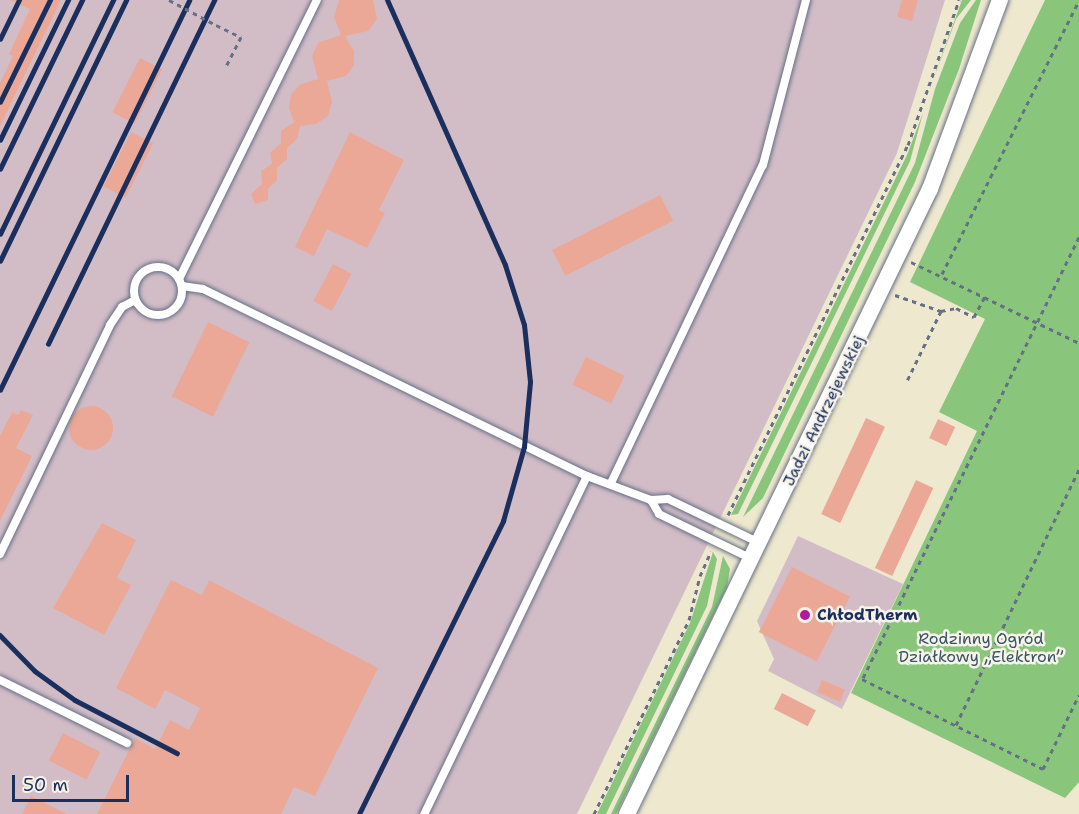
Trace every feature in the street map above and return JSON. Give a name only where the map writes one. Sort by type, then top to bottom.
[{"type":"street","name":"Jadzi Andrzejewskiej","points":[[627,814],[899,256],[947,150],[1000,0]]},
{"type":"lane","points":[[317,0],[180,282],[175,308],[161,315],[145,312],[135,300],[135,284],[144,271],[159,267],[180,282],[203,289],[587,476],[611,483],[651,500],[668,499],[760,543]]},
{"type":"lane","points":[[611,483],[763,165],[806,0]]},
{"type":"lane","points":[[0,554],[110,325],[122,307],[135,300]]},
{"type":"lane","points":[[424,814],[587,476]]},
{"type":"lane","points":[[651,500],[659,514],[752,559]]},
{"type":"lane","points":[[0,680],[127,743]]},
{"type":"path","points":[[169,0],[241,37],[226,66]]},
{"type":"path","points":[[723,525],[908,145],[959,0]]},
{"type":"path","points":[[942,274],[1079,1]]},
{"type":"path","points":[[1079,237],[862,679],[1043,769],[1079,695]]},
{"type":"path","points":[[899,256],[942,274],[1079,344]]},
{"type":"path","points":[[883,290],[916,305],[941,310],[956,308],[974,317],[985,296]]},
{"type":"path","points":[[906,383],[941,310]]},
{"type":"path","points":[[956,725],[1079,469]]},
{"type":"path","points":[[594,814],[689,620],[700,576],[716,541]]},
{"type":"shaded area","points":[[0,0],[945,0],[897,153],[577,814],[0,814]]},
{"type":"shaded area","points":[[798,536],[903,584],[842,709],[768,671],[774,659],[757,621]]},
{"type":"green space","points":[[962,0],[971,0],[956,19],[932,83]]},
{"type":"green space","points":[[976,0],[981,0],[959,69],[915,182],[763,498],[743,517],[915,163],[935,89],[960,23]]},
{"type":"green space","name":"Rodzinny Ogród Działkowy „Elektron”","points":[[1045,0],[1079,0],[1079,782],[1065,798],[851,693],[977,431],[939,412],[985,319],[910,282]]},
{"type":"green space","points":[[923,113],[910,161],[738,514],[731,515],[907,155]]},
{"type":"green space","points":[[713,552],[717,559],[707,606],[606,814],[597,814],[690,623]]},
{"type":"green space","points":[[723,556],[730,569],[727,587],[616,814],[611,814],[712,607]]},
{"type":"building","points":[[10,0],[61,0],[0,126],[0,83],[13,56],[9,54],[30,9]]},
{"type":"building","points":[[339,0],[373,0],[377,19],[368,31],[345,36],[354,51],[354,65],[346,76],[327,81],[332,102],[328,116],[316,124],[300,126],[297,139],[287,148],[287,159],[277,168],[277,180],[268,189],[268,200],[255,204],[251,194],[262,184],[261,171],[272,164],[270,153],[281,143],[281,131],[294,122],[289,108],[291,94],[301,84],[318,79],[312,56],[318,43],[341,35],[334,17]]},
{"type":"building","points":[[902,0],[918,0],[912,21],[897,17]]},
{"type":"building","points":[[140,58],[162,69],[135,124],[112,112]]},
{"type":"building","points":[[131,132],[153,143],[126,198],[103,186]]},
{"type":"building","points":[[350,132],[404,160],[379,210],[385,213],[367,248],[327,229],[314,256],[295,247]]},
{"type":"building","points":[[660,195],[673,221],[565,276],[552,250]]},
{"type":"building","points":[[333,264],[352,274],[332,311],[313,301]]},
{"type":"building","points":[[208,322],[249,342],[213,417],[172,397]]},
{"type":"building","points":[[586,357],[625,376],[611,404],[572,385]]},
{"type":"building","points":[[91,406],[106,413],[113,428],[106,443],[91,450],[76,443],[69,428],[76,413]]},
{"type":"building","points":[[21,410],[33,415],[16,448],[32,456],[0,521],[0,436],[12,412],[18,415]]},
{"type":"building","points":[[866,418],[885,427],[840,523],[821,514]]},
{"type":"building","points":[[938,419],[955,427],[946,446],[929,438]]},
{"type":"building","points":[[916,480],[933,488],[892,576],[875,568]]},
{"type":"building","points":[[102,523],[136,540],[117,578],[131,585],[104,635],[53,608]]},
{"type":"building","name":"ChłodTherm","points":[[792,567],[850,597],[817,662],[759,632]]},
{"type":"building","points":[[171,580],[202,595],[209,580],[378,668],[315,796],[294,787],[281,814],[97,814],[135,738],[155,749],[170,720],[189,730],[200,708],[165,690],[155,709],[116,688]]},
{"type":"building","points":[[822,680],[845,690],[840,702],[817,692]]},
{"type":"building","points":[[782,693],[816,710],[808,726],[774,709]]},
{"type":"building","points":[[63,733],[100,752],[86,780],[49,761]]},
{"type":"building","points":[[31,796],[67,814],[22,814]]},
{"type":"railway","points":[[0,39],[19,0]]},
{"type":"railway","points":[[0,102],[50,0]]},
{"type":"railway","points":[[0,140],[68,0]]},
{"type":"railway","points":[[0,169],[82,0]]},
{"type":"railway","points":[[0,234],[113,0]]},
{"type":"railway","points":[[0,261],[126,0]]},
{"type":"railway","points":[[0,390],[189,0]]},
{"type":"railway","points":[[48,344],[214,0]]},
{"type":"railway","points":[[359,814],[503,521],[524,447],[530,382],[524,325],[505,265],[387,0]]},
{"type":"railway","points":[[0,635],[35,671],[75,700],[177,753]]},
{"type":"place","name":"ChłodTherm","points":[[805,615]]}]
